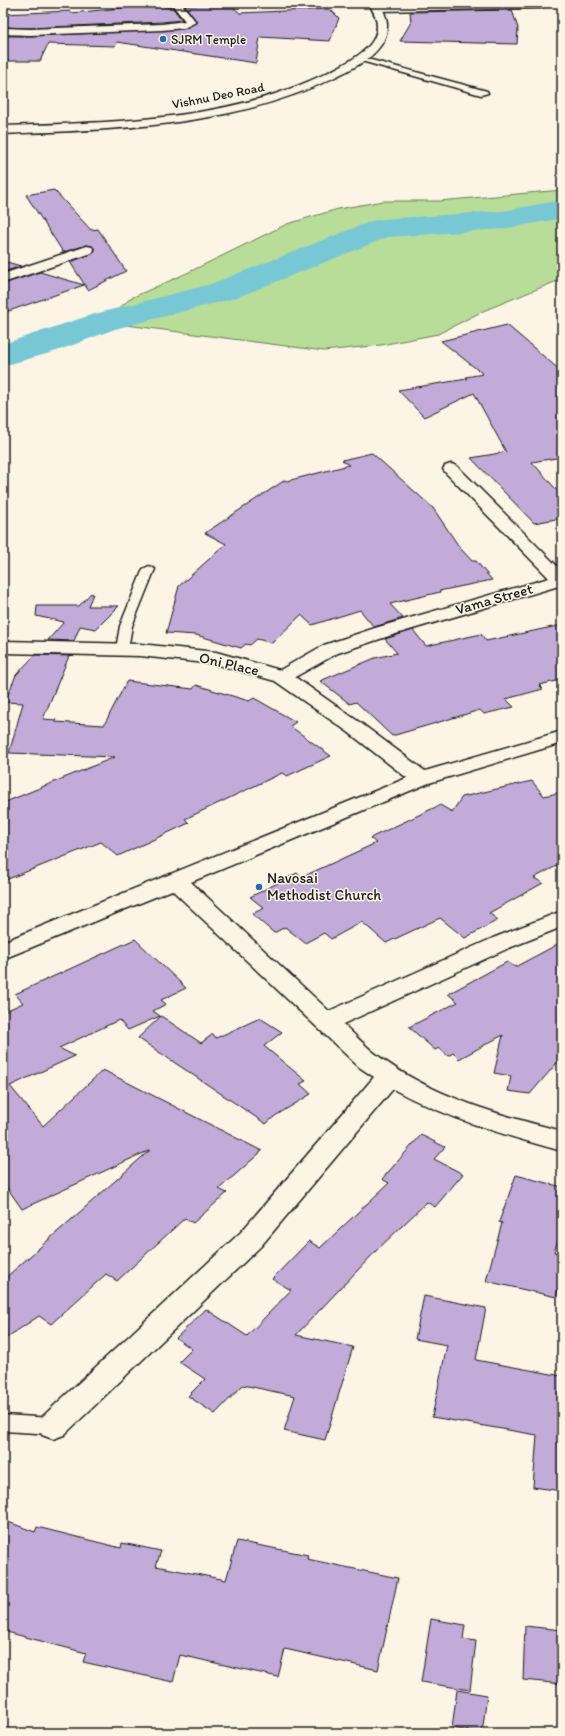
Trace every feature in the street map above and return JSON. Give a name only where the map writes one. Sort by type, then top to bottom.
[{"type":"street","points":[[3,31],[30,32],[162,28],[184,25],[191,22],[176,3]]},
{"type":"street","points":[[375,6],[538,6]]},
{"type":"street","name":"Vishnu Deo Road","points":[[3,130],[193,116],[236,108],[281,96],[328,78],[373,50],[381,35],[383,19],[375,6]]},
{"type":"street","points":[[3,279],[87,250]]},
{"type":"street","name":"Vama Street","points":[[282,677],[331,649],[382,632],[561,580],[451,468]]},
{"type":"street","name":"Oni Place","points":[[3,647],[122,649],[216,658],[282,677],[355,728],[422,779]]},
{"type":"street","points":[[3,951],[422,779],[562,737]]},
{"type":"street","points":[[176,880],[328,1021],[368,1061],[390,1077],[431,1099],[506,1126],[562,1141]]},
{"type":"street","points":[[328,1021],[562,918]]},
{"type":"street","points":[[54,1426],[251,1239],[390,1077]]},
{"type":"lane","points":[[360,59],[484,93]]},
{"type":"lane","points":[[122,649],[126,626],[149,569]]},
{"type":"lane","points":[[3,1423],[54,1426]]},
{"type":"green space","points":[[562,190],[562,279],[483,311],[438,334],[381,345],[324,351],[103,322],[131,298],[187,273],[287,224],[338,209],[383,201],[439,201]]},
{"type":"building","points":[[228,3],[240,13],[330,9],[339,18],[330,41],[260,37],[256,63],[117,42],[115,46],[48,44],[40,61],[3,61],[3,36],[184,29],[197,22],[185,6]]},
{"type":"building","points":[[162,4],[166,8],[172,7],[182,20],[30,28],[3,27],[3,14],[70,11],[71,13]]},
{"type":"building","points":[[512,10],[518,28],[517,44],[400,41],[411,22],[410,12]]},
{"type":"building","points":[[54,190],[91,230],[98,229],[126,271],[88,290],[70,262],[92,254],[95,249],[92,246],[87,245],[63,252],[26,195]]},
{"type":"building","points":[[3,261],[21,266],[3,272]]},
{"type":"building","points":[[40,272],[84,285],[3,313],[3,284]]},
{"type":"building","points":[[507,325],[562,372],[562,457],[532,462],[562,496],[562,518],[534,523],[471,458],[506,452],[474,393],[424,417],[398,390],[467,379],[466,377],[483,374],[441,341]]},
{"type":"building","points":[[372,453],[433,508],[460,548],[472,561],[476,561],[492,580],[439,591],[440,592],[390,604],[403,618],[374,627],[360,610],[312,625],[301,615],[272,643],[257,639],[250,645],[246,644],[241,648],[196,635],[166,633],[179,586],[226,544],[205,533],[285,480],[287,481],[349,465],[342,460]]},
{"type":"building","points":[[91,593],[93,594],[88,606],[119,606],[96,629],[80,626],[74,641],[48,640],[64,622],[36,616],[37,606],[79,606]]},
{"type":"building","points":[[562,625],[561,680],[539,685],[543,689],[506,699],[514,707],[484,714],[480,710],[392,736],[356,702],[350,704],[320,681],[375,658],[397,653],[385,639],[413,630],[426,646],[481,634],[486,641]]},
{"type":"building","points":[[35,655],[69,656],[43,719],[56,720],[55,722],[104,725],[127,681],[193,689],[196,685],[249,701],[254,698],[296,722],[290,726],[331,756],[287,776],[282,773],[185,819],[189,823],[118,856],[101,842],[3,881],[3,803],[115,757],[9,753],[23,703],[5,702],[16,675]]},
{"type":"building","points":[[532,781],[544,796],[562,792],[562,863],[534,878],[543,883],[489,913],[498,920],[465,938],[440,918],[386,943],[362,922],[331,939],[324,933],[305,943],[285,927],[274,933],[252,914],[264,908],[250,897],[297,873],[302,877],[376,843],[370,838],[440,805],[452,812],[462,797]]},
{"type":"building","points":[[135,939],[186,988],[161,1000],[166,1004],[153,1011],[160,1016],[128,1030],[119,1020],[59,1048],[75,1056],[10,1086],[43,1126],[103,1070],[262,1151],[219,1189],[227,1193],[193,1223],[185,1218],[117,1281],[106,1274],[51,1324],[39,1316],[3,1340],[3,1280],[150,1150],[22,1209],[3,1182],[3,1012],[23,1003],[15,994]]},
{"type":"building","points":[[562,942],[562,1057],[530,1094],[508,1091],[511,1076],[494,1073],[503,1035],[459,1059],[453,1053],[448,1056],[439,1048],[435,1050],[409,1027],[458,1002],[448,994],[507,962],[515,967]]},
{"type":"building","points":[[161,1016],[201,1043],[213,1034],[216,1038],[260,1018],[282,1032],[264,1046],[306,1081],[300,1084],[311,1094],[275,1116],[266,1124],[138,1038]]},
{"type":"building","points":[[421,1135],[445,1147],[434,1159],[463,1174],[435,1207],[427,1202],[377,1250],[296,1335],[353,1347],[325,1440],[284,1431],[295,1396],[243,1385],[215,1414],[188,1396],[205,1379],[179,1362],[192,1349],[176,1338],[206,1309],[247,1336],[291,1290],[272,1279],[309,1241],[320,1248],[389,1183],[382,1179]]},
{"type":"building","points":[[516,1175],[562,1187],[562,1228],[554,1252],[562,1254],[562,1274],[556,1297],[486,1281],[502,1223],[499,1222]]},
{"type":"building","points":[[424,1296],[486,1308],[476,1360],[562,1376],[562,1491],[533,1487],[537,1435],[432,1417],[447,1345],[415,1339]]},
{"type":"building","points":[[3,1520],[35,1532],[37,1527],[121,1548],[122,1543],[161,1551],[156,1566],[226,1580],[237,1541],[308,1555],[307,1559],[398,1578],[378,1670],[285,1649],[278,1677],[180,1655],[173,1682],[83,1662],[86,1653],[3,1631]]},
{"type":"building","points":[[431,1619],[465,1625],[463,1639],[476,1641],[470,1690],[421,1682]]},
{"type":"building","points":[[525,1626],[562,1630],[562,1684],[523,1680]]},
{"type":"building","points":[[457,1690],[487,1695],[482,1733],[452,1728]]},
{"type":"waterway","points":[[3,355],[44,343],[103,322],[223,291],[383,228],[503,220],[562,209]]},
{"type":"place","name":"SJRM Temple","points":[[163,39]]},
{"type":"place","name":"Navosai Methodist Church","points":[[259,887]]}]
